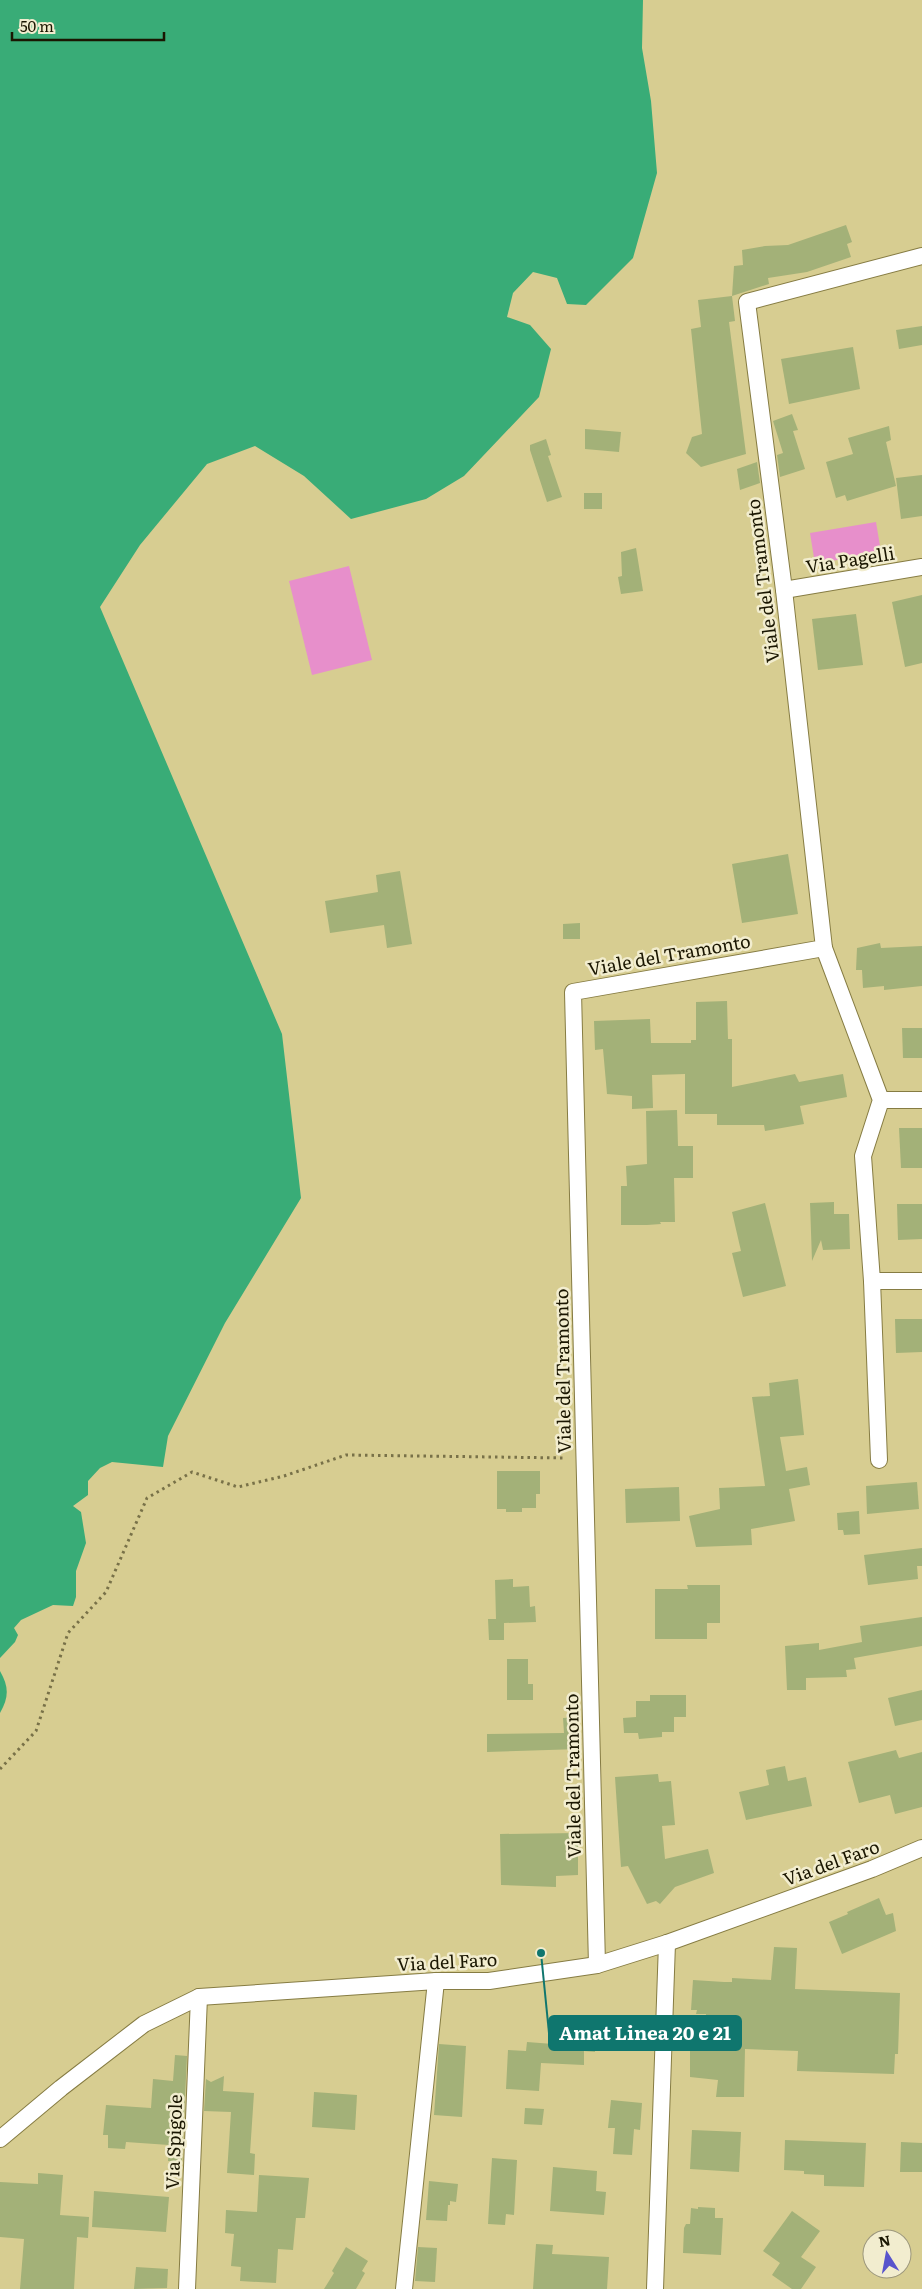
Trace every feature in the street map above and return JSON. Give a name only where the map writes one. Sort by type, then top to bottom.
[{"type":"street","name":"Viale del Tramonto","points":[[597,1965],[573,992],[824,948],[784,590],[747,302],[922,256]]},
{"type":"street","name":"Via Pagelli","points":[[784,590],[922,567]]},
{"type":"street","points":[[824,948],[880,1100],[862,1156],[872,1281],[879,1460]]},
{"type":"street","points":[[880,1100],[922,1100]]},
{"type":"street","points":[[872,1281],[922,1281]]},
{"type":"street","name":"Via del Faro","points":[[0,2139],[61,2088],[144,2024],[199,1997],[436,1981],[489,1981],[597,1965],[667,1943],[872,1869],[922,1848]]},
{"type":"street","points":[[655,2289],[667,1943]]},
{"type":"street","points":[[404,2289],[436,1981]]},
{"type":"street","name":"Via Spigole","points":[[187,2289],[199,1997]]},
{"type":"path","points":[[0,1769],[36,1730],[68,1633],[106,1592],[147,1498],[192,1472],[238,1487],[284,1476],[346,1455],[584,1458]]},
{"type":"shaded area","points":[[0,0],[643,0],[642,48],[651,101],[657,173],[633,258],[586,305],[567,304],[557,278],[533,272],[513,293],[507,317],[530,325],[551,349],[539,397],[464,476],[426,499],[351,519],[304,476],[255,446],[207,464],[140,545],[100,607],[282,1034],[301,1198],[225,1323],[168,1436],[163,1467],[112,1462],[100,1468],[88,1481],[88,1495],[73,1506],[81,1512],[86,1543],[76,1571],[76,1597],[73,1606],[53,1605],[21,1620],[14,1628],[18,1635],[15,1642],[0,1658]]},
{"type":"shaded area","points":[[876,522],[881,552],[815,564],[810,533]]},
{"type":"shaded area","points":[[349,566],[372,660],[312,675],[289,581]]},
{"type":"shaded area","points":[[0,1671],[7,1692],[0,1713]]},
{"type":"building","points":[[846,225],[852,242],[847,244],[851,257],[807,272],[768,278],[769,284],[732,296],[734,266],[743,265],[742,250],[788,245]]},
{"type":"building","points":[[732,296],[735,321],[729,322],[746,454],[701,467],[686,453],[692,437],[702,434],[691,329],[701,327],[698,300]]},
{"type":"building","points":[[922,326],[922,345],[899,349],[896,330]]},
{"type":"building","points":[[853,347],[860,389],[789,404],[781,359]]},
{"type":"building","points":[[792,414],[798,430],[793,431],[805,469],[780,477],[777,455],[783,453],[773,421]]},
{"type":"building","points":[[889,426],[891,440],[886,442],[896,486],[847,501],[845,495],[836,498],[826,462],[853,454],[848,438]]},
{"type":"building","points":[[585,429],[621,432],[619,452],[585,449]]},
{"type":"building","points":[[546,439],[551,455],[548,456],[562,497],[547,502],[530,450],[530,445]]},
{"type":"building","points":[[757,462],[760,483],[740,490],[737,469]]},
{"type":"building","points":[[922,475],[922,516],[901,519],[896,478]]},
{"type":"building","points":[[584,493],[602,493],[602,509],[584,509]]},
{"type":"building","points":[[636,548],[643,591],[621,594],[618,577],[622,576],[621,552]]},
{"type":"building","points":[[922,595],[922,663],[905,667],[892,602]]},
{"type":"building","points":[[856,614],[863,665],[818,670],[812,619]]},
{"type":"building","points":[[788,854],[798,914],[742,923],[732,864]]},
{"type":"building","points":[[400,871],[412,944],[387,948],[384,925],[330,933],[325,901],[378,892],[376,875]]},
{"type":"building","points":[[580,923],[580,939],[563,939],[563,924]]},
{"type":"building","points":[[880,943],[881,948],[922,946],[922,986],[884,990],[884,986],[863,988],[862,970],[856,970],[857,948]]},
{"type":"building","points":[[727,1001],[728,1039],[732,1039],[732,1087],[795,1074],[799,1082],[843,1074],[847,1097],[800,1106],[804,1124],[765,1131],[764,1125],[717,1125],[717,1114],[685,1114],[685,1074],[652,1075],[653,1108],[632,1109],[632,1096],[607,1094],[603,1049],[595,1050],[594,1021],[650,1019],[651,1043],[691,1043],[691,1040],[696,1040],[696,1002]]},
{"type":"building","points":[[902,1028],[922,1028],[922,1058],[903,1058]]},
{"type":"building","points":[[677,1110],[678,1146],[693,1146],[693,1178],[674,1178],[675,1222],[621,1225],[621,1186],[627,1186],[626,1166],[647,1164],[646,1111]]},
{"type":"building","points":[[899,1128],[922,1128],[922,1168],[901,1168]]},
{"type":"building","points":[[834,1202],[834,1214],[849,1214],[850,1249],[823,1250],[821,1240],[812,1261],[810,1203]]},
{"type":"building","points":[[765,1203],[786,1286],[743,1297],[732,1253],[741,1251],[732,1212]]},
{"type":"building","points":[[897,1204],[922,1204],[922,1239],[898,1240]]},
{"type":"building","points":[[895,1319],[922,1319],[922,1352],[896,1353]]},
{"type":"building","points":[[798,1379],[804,1435],[780,1437],[786,1471],[807,1467],[810,1485],[789,1489],[795,1521],[751,1529],[752,1545],[696,1547],[689,1516],[720,1509],[719,1488],[765,1486],[752,1397],[770,1396],[769,1383]]},
{"type":"building","points":[[497,1471],[540,1471],[540,1494],[536,1494],[536,1508],[522,1508],[522,1512],[506,1512],[506,1509],[497,1509]]},
{"type":"building","points":[[917,1482],[919,1509],[867,1514],[866,1486]]},
{"type":"building","points":[[679,1487],[680,1521],[626,1523],[625,1489]]},
{"type":"building","points":[[859,1511],[860,1534],[844,1535],[843,1530],[838,1530],[837,1513]]},
{"type":"building","points":[[922,1548],[922,1566],[917,1566],[918,1579],[868,1585],[864,1555]]},
{"type":"building","points":[[513,1579],[513,1587],[529,1586],[530,1607],[535,1606],[536,1622],[504,1623],[504,1640],[489,1640],[488,1619],[496,1619],[495,1580]]},
{"type":"building","points":[[687,1585],[720,1585],[720,1623],[707,1623],[707,1639],[655,1639],[655,1589],[688,1589]]},
{"type":"building","points":[[922,1617],[922,1646],[854,1658],[856,1669],[846,1670],[847,1677],[806,1678],[806,1690],[787,1690],[785,1646],[819,1643],[819,1650],[862,1642],[860,1626]]},
{"type":"building","points":[[507,1659],[528,1659],[528,1684],[533,1684],[533,1700],[507,1700]]},
{"type":"building","points":[[922,1690],[922,1720],[895,1726],[888,1698]]},
{"type":"building","points":[[650,1695],[686,1695],[686,1717],[674,1717],[674,1732],[662,1732],[662,1737],[639,1739],[638,1733],[624,1733],[623,1718],[636,1717],[636,1701],[650,1701]]},
{"type":"building","points":[[579,1717],[580,1749],[487,1752],[487,1734],[564,1733],[563,1718]]},
{"type":"building","points":[[896,1750],[899,1758],[922,1752],[922,1807],[895,1814],[890,1795],[859,1803],[848,1762]]},
{"type":"building","points":[[785,1766],[788,1781],[806,1777],[812,1806],[746,1820],[739,1792],[769,1785],[766,1770]]},
{"type":"building","points":[[658,1774],[659,1782],[671,1781],[675,1825],[662,1826],[665,1859],[708,1849],[714,1873],[675,1887],[660,1904],[656,1901],[647,1904],[628,1866],[621,1867],[615,1777]]},
{"type":"building","points":[[578,1833],[578,1875],[556,1876],[556,1887],[501,1885],[500,1834]]},
{"type":"building","points":[[879,1898],[886,1915],[893,1913],[896,1931],[842,1954],[829,1922]]},
{"type":"building","points":[[774,1947],[797,1948],[795,1989],[900,1993],[898,2054],[895,2054],[894,2074],[797,2071],[798,2051],[745,2049],[744,2097],[716,2097],[718,2080],[690,2077],[690,2047],[703,2048],[706,2014],[696,2014],[697,2010],[691,2010],[693,1980],[732,1982],[732,1978],[771,1980]]},
{"type":"building","points":[[554,2015],[596,2017],[595,2052],[584,2051],[584,2065],[541,2063],[539,2091],[506,2089],[508,2050],[526,2051],[527,2042],[553,2044]]},
{"type":"building","points":[[439,2044],[466,2046],[462,2117],[434,2115]]},
{"type":"building","points":[[175,2055],[187,2056],[182,2162],[168,2161],[169,2145],[126,2142],[125,2149],[108,2148],[108,2135],[103,2135],[106,2105],[151,2108],[153,2079],[173,2081]]},
{"type":"building","points":[[224,2076],[223,2091],[254,2093],[250,2153],[255,2154],[254,2175],[227,2173],[231,2112],[204,2111],[206,2079],[211,2082]]},
{"type":"building","points":[[314,2092],[357,2095],[355,2130],[312,2127]]},
{"type":"building","points":[[611,2100],[642,2103],[640,2130],[634,2129],[632,2155],[613,2154],[615,2128],[608,2128]]},
{"type":"building","points":[[525,2108],[544,2109],[542,2125],[524,2124]]},
{"type":"building","points":[[692,2130],[741,2132],[739,2172],[690,2169]]},
{"type":"building","points":[[785,2140],[866,2143],[864,2187],[824,2186],[824,2175],[784,2170]]},
{"type":"building","points":[[901,2142],[922,2143],[922,2172],[900,2172]]},
{"type":"building","points":[[492,2158],[517,2160],[514,2215],[506,2214],[505,2225],[488,2224]]},
{"type":"building","points":[[553,2167],[597,2171],[596,2191],[606,2192],[604,2215],[550,2211]]},
{"type":"building","points":[[38,2173],[63,2175],[60,2215],[89,2217],[88,2238],[77,2237],[74,2289],[20,2289],[24,2239],[0,2237],[0,2182],[38,2184]]},
{"type":"building","points":[[259,2175],[309,2178],[305,2218],[296,2218],[293,2250],[278,2249],[276,2283],[240,2281],[241,2267],[231,2266],[234,2234],[225,2233],[226,2210],[257,2212]]},
{"type":"building","points":[[429,2181],[458,2184],[456,2202],[450,2201],[450,2205],[448,2205],[447,2221],[426,2220]]},
{"type":"building","points":[[94,2191],[169,2197],[166,2232],[92,2227]]},
{"type":"building","points":[[698,2207],[715,2208],[715,2218],[723,2218],[721,2255],[683,2253],[684,2228],[686,2224],[690,2224],[691,2208],[698,2209]]},
{"type":"building","points":[[792,2211],[820,2231],[801,2257],[816,2267],[801,2289],[792,2289],[772,2275],[780,2263],[763,2251]]},
{"type":"building","points":[[536,2244],[553,2245],[552,2254],[609,2257],[607,2289],[533,2289]]},
{"type":"building","points":[[346,2247],[368,2261],[362,2271],[365,2273],[356,2289],[324,2289],[334,2273],[332,2271]]},
{"type":"building","points":[[418,2247],[437,2248],[435,2282],[415,2281]]},
{"type":"building","points":[[136,2267],[168,2269],[167,2288],[134,2289]]},
{"type":"place","name":"Amat Linea 20 e 21","points":[[541,1953]]}]
